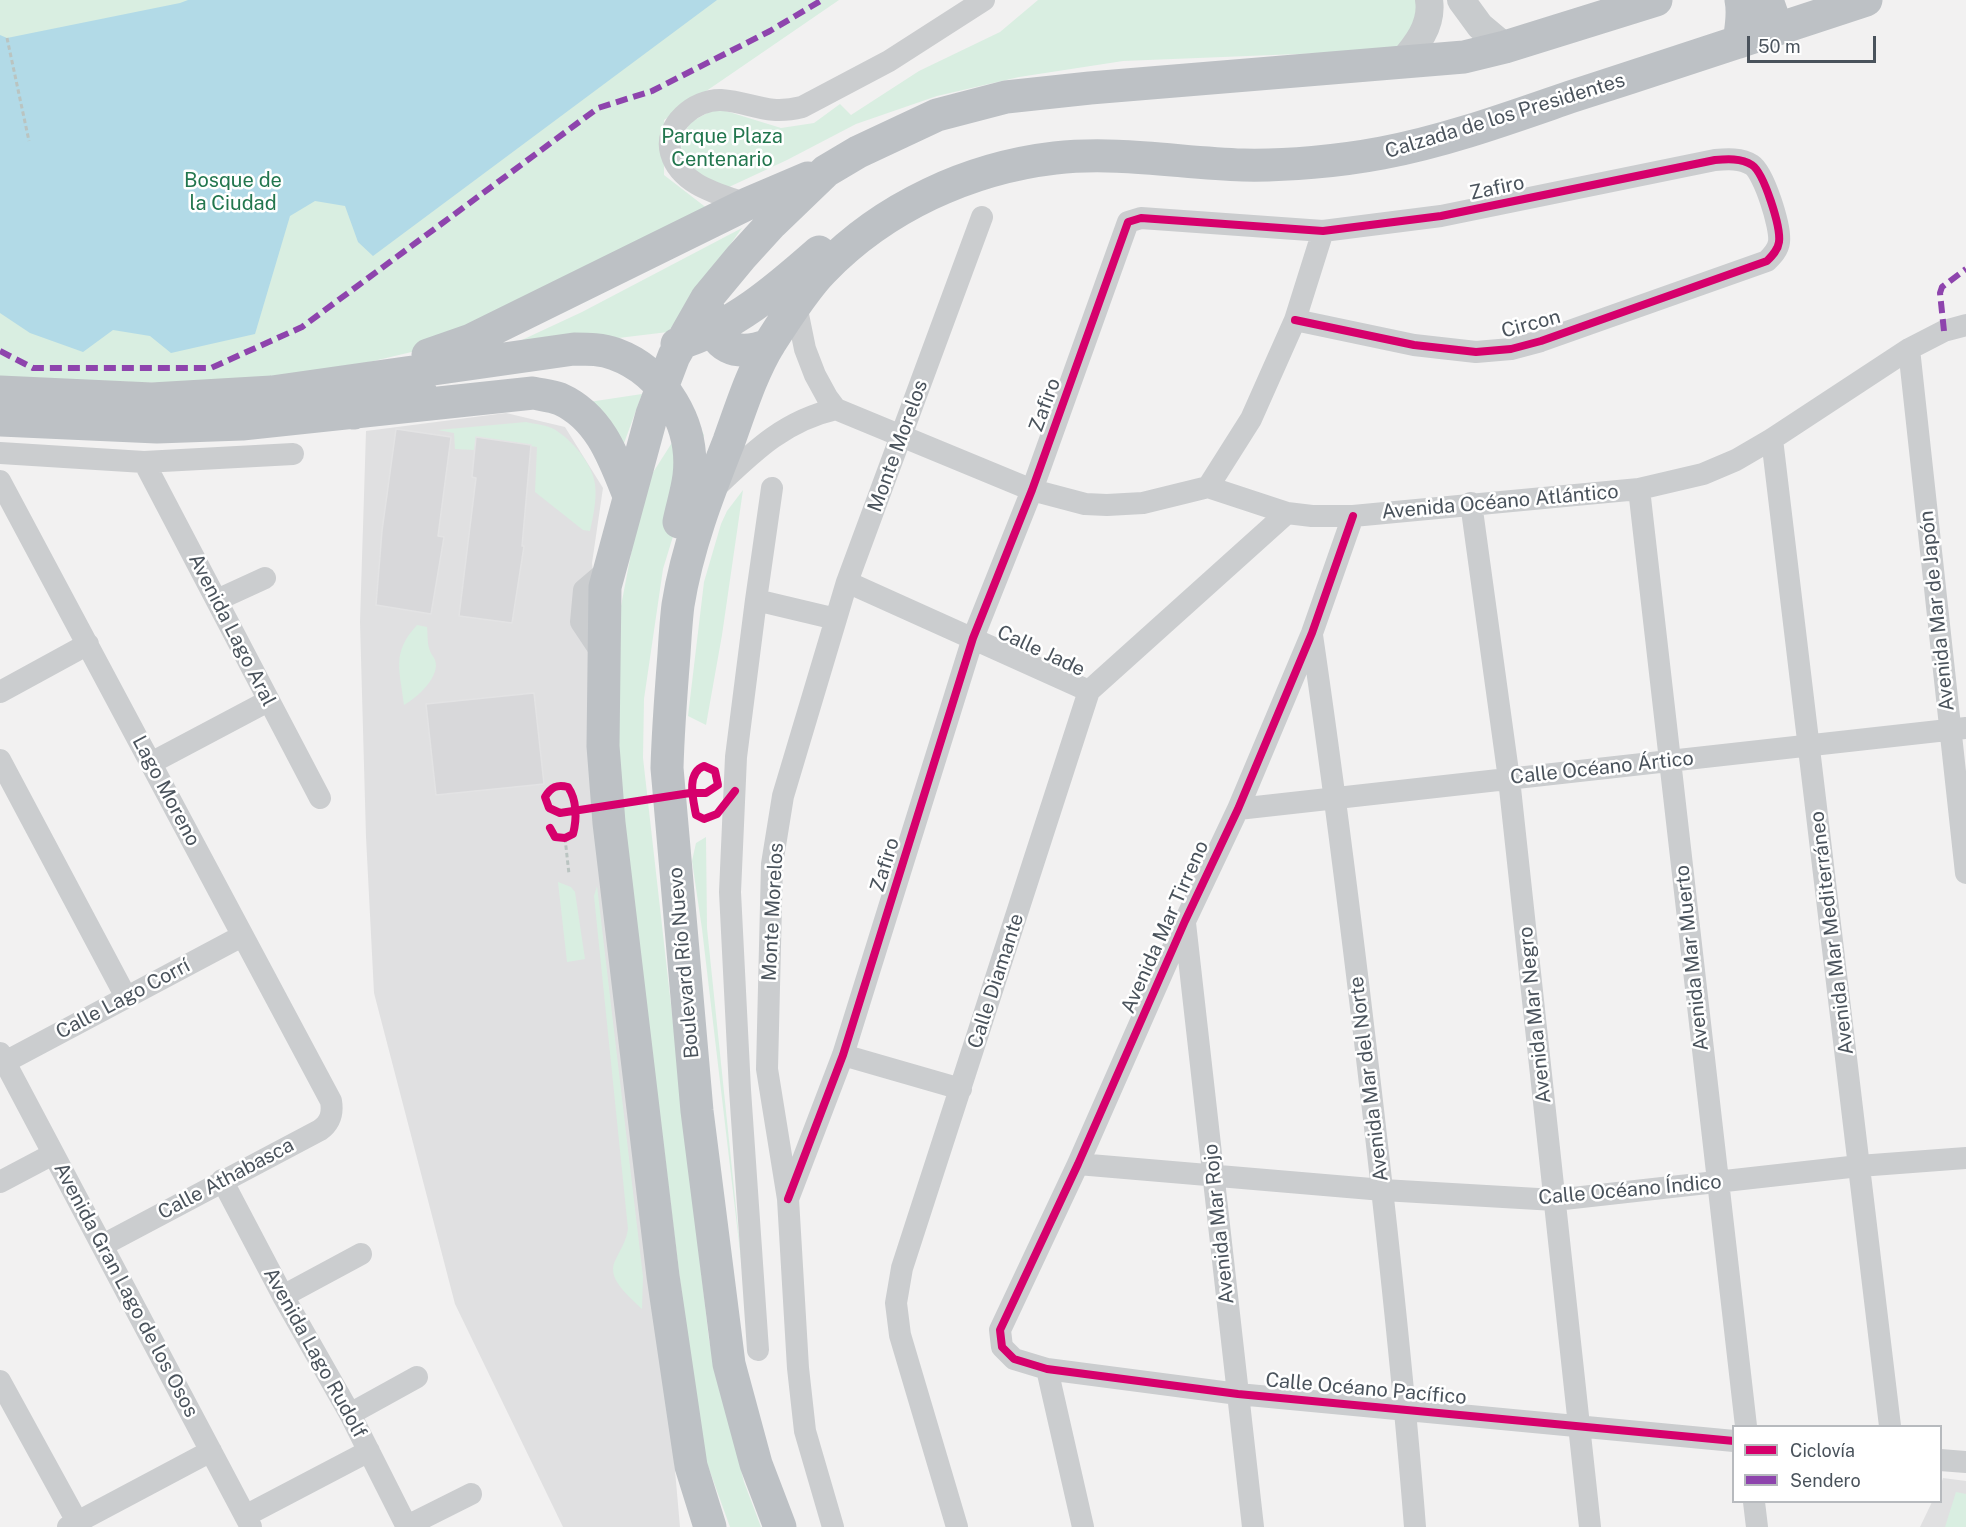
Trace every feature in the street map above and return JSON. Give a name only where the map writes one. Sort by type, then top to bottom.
[{"type":"highway","points":[[161,399],[249,381],[425,356],[448,350],[747,204],[826,171],[858,152],[937,116],[1006,97],[1464,57],[1505,47],[1656,0]]},
{"type":"highway","points":[[1738,42],[1742,23],[1741,0]]},
{"type":"highway","name":"Calzada de los Presidentes","points":[[744,401],[793,291],[822,271],[861,237],[912,202],[942,188],[1011,166],[1092,156],[1245,165],[1302,163],[1380,154],[1456,134],[1738,42],[1772,15],[1866,0]]},
{"type":"highway","points":[[710,1527],[692,1466],[663,1276],[609,823],[603,746],[605,587],[652,414],[674,356],[708,298],[772,223],[826,171]]},
{"type":"highway","points":[[354,413],[384,398],[403,392],[640,355],[687,341],[721,326],[757,303],[793,291]]},
{"type":"highway","points":[[708,298],[710,324],[718,338],[732,350],[752,352],[769,345]]},
{"type":"highway","points":[[0,392],[161,399],[272,393],[574,349],[595,349],[615,353],[634,363],[655,378],[670,397],[682,423],[689,449],[689,476],[664,587],[660,627],[658,732],[667,768]]},
{"type":"highway","points":[[0,420],[157,427],[242,424],[533,393],[560,399],[582,413],[598,430],[611,452],[629,496]]},
{"type":"highway","name":"Boulevard Río Nuevo","points":[[744,401],[707,496],[694,537],[678,604],[668,724],[667,768],[697,1111],[729,1364],[756,1464],[780,1527]]},
{"type":"main road","points":[[1401,63],[1418,44],[1427,22],[1429,0]]},
{"type":"main road","points":[[1461,0],[1480,26],[1505,47]]},
{"type":"street","points":[[747,204],[712,192],[688,179],[677,167],[670,151],[670,137],[675,123],[688,112],[709,101],[720,100],[761,109],[787,111],[802,107],[889,61],[984,0]]},
{"type":"street","name":"Zafiro","points":[[788,1199],[843,1055],[974,638],[1032,490],[1128,222],[1141,218],[1323,231],[1441,216],[1715,160],[1743,160],[1754,166],[1763,180],[1778,228],[1779,243],[1767,261]]},
{"type":"street","name":"Monte Morelos","points":[[833,1527],[805,1431],[798,1368],[788,1199],[767,1069],[772,864],[783,796],[846,582],[902,437],[982,217]]},
{"type":"street","points":[[793,291],[805,349],[815,375],[836,409],[1032,490],[1085,504],[1107,506],[1143,503],[1208,487],[1251,419],[1295,320],[1323,231]]},
{"type":"street","name":"Circon","points":[[1295,320],[1414,345],[1476,352],[1511,349],[1541,341],[1767,261]]},
{"type":"street","name":"Avenida Océano Atlántico","points":[[1208,487],[1287,513],[1312,516],[1353,516],[1471,503],[1639,489],[1702,474],[1736,460],[1773,439],[1909,349],[1944,331],[1966,325]]},
{"type":"street","name":"Avenida Mar de Japón","points":[[1909,349],[1958,729],[1966,873]]},
{"type":"street","points":[[707,496],[758,448],[793,423],[814,414],[836,409]]},
{"type":"street","name":"Avenida Mar Mediterráneo","points":[[1773,439],[1890,1425]]},
{"type":"street","points":[[0,453],[144,462],[293,454]]},
{"type":"street","name":"Avenida Lago Aral","points":[[144,462],[320,798]]},
{"type":"street","name":"Lago Moreno","points":[[0,481],[331,1101]]},
{"type":"street","points":[[758,1350],[740,1089],[730,892],[736,757],[772,488]]},
{"type":"street","name":"Avenida Mar Muerto","points":[[1639,489],[1746,1425]]},
{"type":"street","name":"Avenida Mar Negro","points":[[1471,503],[1509,779],[1590,1527]]},
{"type":"street","points":[[1089,691],[1287,513]]},
{"type":"street","name":"Avenida Mar Tirreno","points":[[1002,1347],[1000,1330],[1078,1164],[1185,921],[1238,809],[1312,633],[1353,516]]},
{"type":"street","points":[[217,600],[265,578]]},
{"type":"street","name":"Calle Jade","points":[[846,582],[1089,691]]},
{"type":"street","points":[[756,600],[836,619]]},
{"type":"street","name":"Avenida Mar del Norte","points":[[1312,633],[1336,798],[1383,1190],[1406,1408],[1415,1527]]},
{"type":"street","points":[[0,692],[88,644]]},
{"type":"street","name":"Calle Diamante","points":[[957,1527],[900,1335],[896,1303],[902,1268],[1089,691]]},
{"type":"street","points":[[151,763],[268,701]]},
{"type":"street","name":"Calle Océano Ártico","points":[[1238,809],[1958,729]]},
{"type":"street","points":[[0,759],[126,997]]},
{"type":"street","name":"Avenida Mar Rojo","points":[[1185,921],[1253,1527]]},
{"type":"street","name":"Calle Lago Corrí","points":[[2,1058],[126,997],[242,936]]},
{"type":"street","points":[[843,1055],[961,1089]]},
{"type":"street","name":"Avenida Gran Lago de los Osos","points":[[2,1058],[248,1522]]},
{"type":"street","name":"Calle Athabasca","points":[[103,1245],[327,1125],[331,1118],[331,1101]]},
{"type":"street","points":[[0,1182],[53,1154]]},
{"type":"street","name":"Calle Océano Índico","points":[[1078,1164],[1383,1190],[1555,1200],[1859,1166],[1966,1158]]},
{"type":"street","name":"Avenida Lago Rudolf","points":[[222,1180],[350,1414],[407,1527]]},
{"type":"street","points":[[284,1296],[361,1254]]},
{"type":"street","name":"Calle Océano Pacífico","points":[[1002,1347],[1014,1359],[1047,1369],[1238,1394],[1406,1408],[1732,1441]]},
{"type":"street","points":[[1047,1369],[1083,1527]]},
{"type":"street","points":[[350,1414],[417,1377]]},
{"type":"street","points":[[0,1381],[75,1526],[211,1451]]},
{"type":"street","points":[[248,1522],[369,1451]]},
{"type":"street","points":[[1942,1460],[1966,1462]]},
{"type":"street","points":[[407,1527],[471,1494]]},
{"type":"street","points":[[1754,1503],[1757,1527]]},
{"type":"path","points":[[7,38],[29,141]]},
{"type":"path","points":[[555,837],[569,836],[569,874]]},
{"type":"shaded area","points":[[506,413],[565,427],[603,488],[592,563],[603,655],[680,1527],[563,1527],[455,1304],[374,993],[366,837],[360,622],[366,431]]},
{"type":"shaded area","points":[[1943,1478],[1966,1481],[1966,1527],[1920,1527],[1932,1503],[1942,1503]]},
{"type":"green space","name":"Bosque de la Ciudad","points":[[0,0],[839,0],[664,120],[664,175],[708,209],[441,345],[264,387],[0,377]]},
{"type":"green space","name":"Parque Plaza Centenario","points":[[1038,0],[1417,0],[1414,35],[1398,50],[1123,61],[1019,77],[937,96],[856,124],[729,187],[699,180],[681,153],[682,136],[691,122],[716,108],[781,128],[814,123],[840,104],[851,115],[919,71],[1000,32]]},
{"type":"green space","points":[[742,228],[668,332],[494,353],[582,312]]},
{"type":"green space","points":[[642,394],[619,457],[569,405]]},
{"type":"green space","points":[[526,422],[554,429],[568,439],[590,468],[595,490],[590,531],[583,530],[535,492],[537,447],[476,437],[475,450],[455,449],[454,433],[438,430]]},
{"type":"green space","points":[[682,427],[701,429],[704,435],[663,569],[644,699],[643,758],[709,1340],[744,1482],[761,1527],[730,1527],[700,1444],[614,741],[621,606],[638,517],[652,474]]},
{"type":"green space","points":[[743,490],[722,635],[706,725],[688,716],[704,582],[721,524],[727,511]]},
{"type":"green space","points":[[417,625],[427,627],[428,646],[435,660],[435,673],[427,686],[404,705],[400,653],[403,644]]},
{"type":"green space","points":[[706,837],[707,928],[744,1285],[692,861],[696,843]]},
{"type":"green space","points":[[558,882],[571,887],[575,892],[585,959],[567,962]]},
{"type":"green space","points":[[597,886],[643,1277],[642,1309],[616,1281],[613,1268],[628,1229],[594,896]]},
{"type":"green space","points":[[1956,1492],[1966,1494],[1966,1527],[1945,1527]]},
{"type":"water","name":"Bosque de la Ciudad","points":[[188,0],[717,0],[373,256],[358,242],[345,206],[315,201],[290,216],[255,334],[171,353],[150,336],[113,330],[83,352],[30,333],[0,313],[0,35],[7,38]]},
{"type":"building","points":[[396,429],[451,437],[438,536],[444,537],[431,614],[376,605],[382,531]]},
{"type":"building","points":[[476,437],[531,445],[522,546],[524,546],[512,623],[459,616],[476,478],[472,477]]},
{"type":"building","points":[[534,693],[544,784],[436,795],[426,704]]},
{"type":"marked path","points":[[0,351],[33,368],[211,368],[302,327],[598,108],[652,91],[770,31],[822,0]]},
{"type":"marked path","points":[[1944,331],[1940,293],[1942,287],[1966,269]]},
{"type":"cycle path","points":[[788,1199],[843,1055],[973,638],[1032,490],[1128,222],[1141,218],[1323,231],[1441,216],[1729,159],[1748,163],[1757,170],[1771,201],[1779,235],[1778,245],[1767,261],[1541,341],[1511,349],[1476,352],[1414,345],[1295,320]]},
{"type":"cycle path","points":[[1353,516],[1312,633],[1238,809],[1185,921],[1078,1164],[1000,1330],[1002,1347],[1014,1359],[1047,1369],[1238,1394],[1732,1441]]},
{"type":"cycle path","points":[[550,828],[555,837],[565,838],[573,834],[576,816],[575,810],[573,798],[568,787],[557,786],[545,797],[549,808],[560,813],[690,793],[706,793],[718,785],[715,771],[704,766],[695,774],[692,787],[692,794],[693,802],[696,815],[704,819],[717,814],[735,791]]}]
